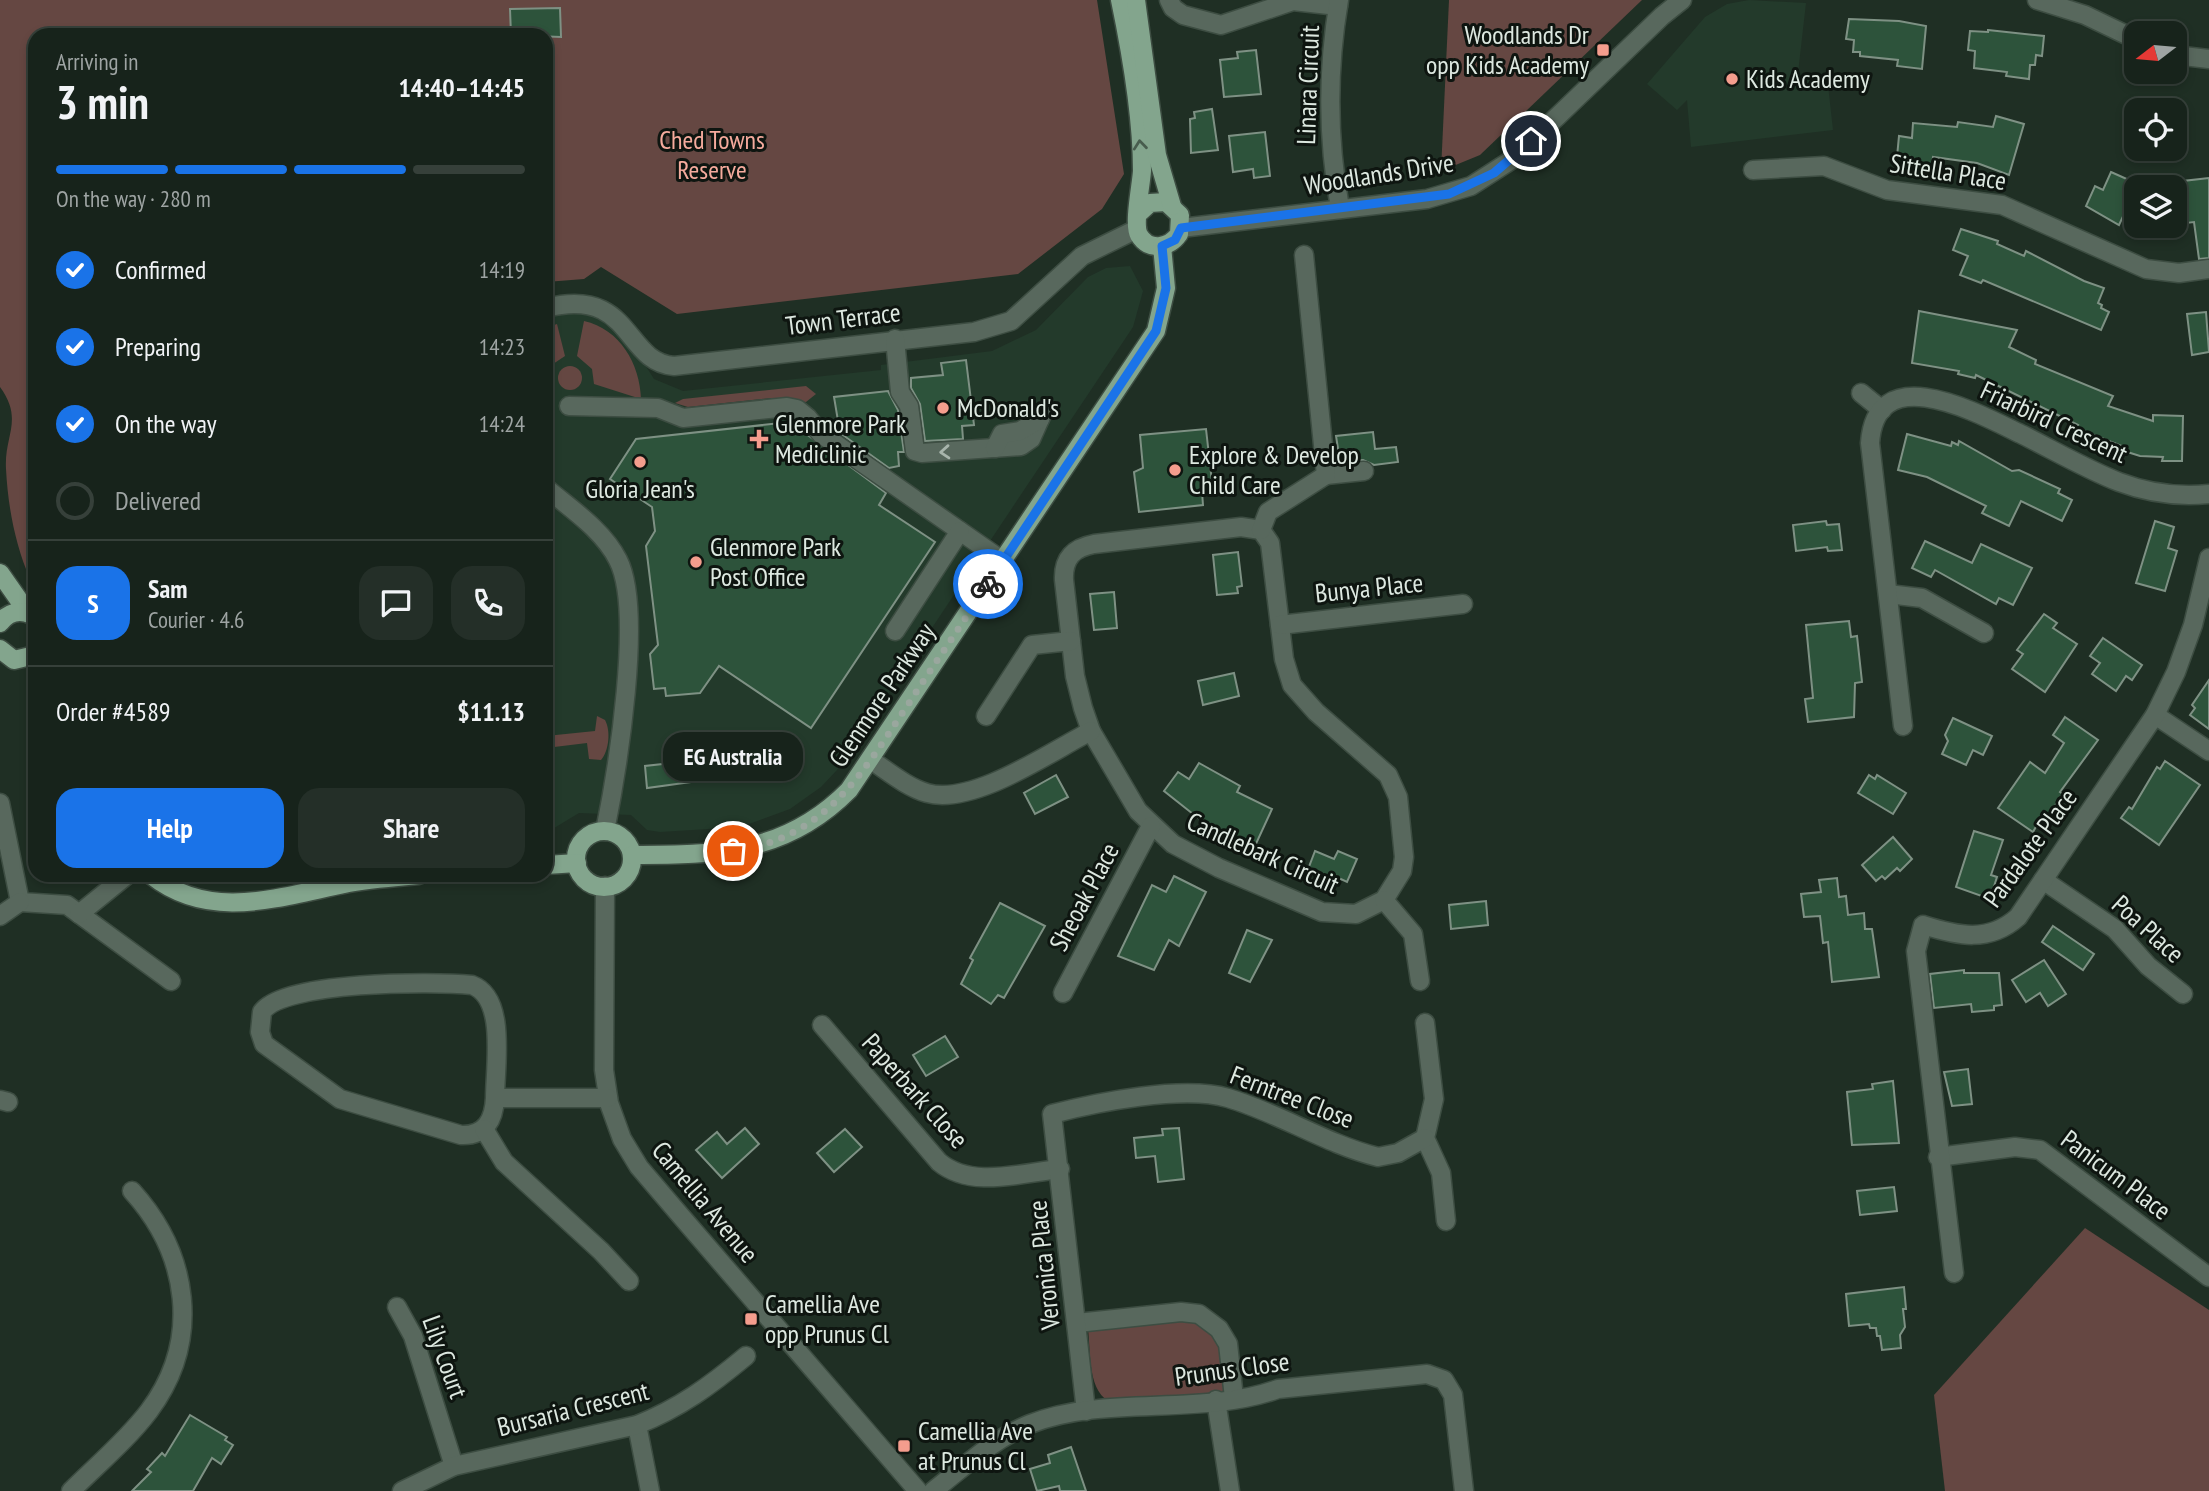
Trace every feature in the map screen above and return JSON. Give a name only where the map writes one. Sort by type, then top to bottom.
[{"type":"main road","points":[[1120,0],[1142,154],[1138,221],[1143,240],[1162,246],[1175,240],[1181,228],[1180,215],[1172,206],[1157,155],[1136,0]]},
{"type":"main road","points":[[1138,221],[1150,203],[1158,201],[1172,206]]},
{"type":"main road","name":"Glenmore Parkway","points":[[632,855],[733,851],[785,837],[816,820],[840,800],[871,760],[1156,331],[1166,288],[1162,246]]},
{"type":"main road","points":[[0,573],[28,611]]},
{"type":"main road","points":[[0,623],[11,614],[28,615]]},
{"type":"main road","points":[[0,649],[14,660],[28,660]]},
{"type":"main road","points":[[605,831],[620,835],[627,842],[632,855],[628,874],[621,881],[605,886],[593,884],[584,878],[577,863],[581,844],[592,833],[605,831]]},
{"type":"main road","points":[[553,865],[577,863]]},
{"type":"main road","points":[[164,882],[187,895],[232,904],[359,882]]},
{"type":"street","name":"Linara Circuit","points":[[1169,0],[1173,8],[1183,15],[1221,25],[1293,1],[1338,3],[1331,56],[1329,120],[1340,208]]},
{"type":"street","name":"Woodlands Drive","points":[[1181,228],[1449,194],[1494,173],[1682,0]]},
{"type":"street","points":[[2037,0],[2085,15],[2124,34]]},
{"type":"street","points":[[2188,57],[2209,59]]},
{"type":"street","name":"Sittella Place","points":[[1753,170],[1811,166],[1837,172],[1887,190],[2002,205],[2146,270],[2179,273],[2209,269]]},
{"type":"street","name":"Town Terrace","points":[[553,307],[574,304],[596,308],[626,326],[650,358],[674,366],[974,332],[1001,326],[1021,314],[1082,256],[1138,221]]},
{"type":"street","points":[[1304,255],[1326,475]]},
{"type":"street","points":[[895,339],[900,392],[909,406],[915,451],[922,453],[1021,446],[1031,439],[1041,416]]},
{"type":"street","points":[[1861,393],[1882,410],[1871,430],[1870,443],[1903,726]]},
{"type":"street","name":"Friarbird Crescent","points":[[1882,410],[1888,403],[1906,398],[1938,400],[1971,410],[2126,484],[2157,492],[2209,494]]},
{"type":"street","points":[[569,405],[658,408],[683,418],[787,407],[797,410],[808,418],[821,434],[1003,561]]},
{"type":"street","points":[[1364,471],[1326,475],[1268,512],[1261,530],[1273,554],[1284,659],[1293,685],[1316,712],[1388,775],[1396,791],[1404,857],[1397,880],[1384,900],[1413,934],[1420,981]]},
{"type":"street","points":[[553,494],[607,543],[621,566],[629,592],[630,625],[622,708],[605,831]]},
{"type":"street","name":"Candlebark Circuit","points":[[1261,530],[1241,527],[1078,548],[1068,558],[1064,567],[1078,692],[1091,731],[1129,798],[1151,825],[1173,844],[1219,868],[1322,912],[1356,914],[1384,900]]},
{"type":"street","points":[[895,631],[960,531]]},
{"type":"street","name":"Pardalote Place","points":[[1954,1272],[1938,1157],[1916,951],[1923,925],[1970,936],[1998,932],[2018,917],[2155,715],[2176,672],[2193,625],[2209,558]]},
{"type":"street","points":[[1888,594],[1922,598],[1984,633]]},
{"type":"street","name":"Bunya Place","points":[[1280,625],[1463,604]]},
{"type":"street","points":[[986,716],[1032,645],[1071,641]]},
{"type":"street","points":[[2155,715],[2209,751]]},
{"type":"street","points":[[871,760],[919,790],[959,795],[989,785],[1091,731]]},
{"type":"street","points":[[0,803],[20,902]]},
{"type":"street","name":"Sheoak Place","points":[[1063,993],[1151,825]]},
{"type":"street","name":"Poa Place","points":[[2043,880],[2115,929],[2147,965],[2183,994]]},
{"type":"street","points":[[79,914],[118,882]]},
{"type":"street","name":"Camellia Avenue","points":[[605,886],[604,1070],[608,1098],[622,1139],[639,1167],[918,1491]]},
{"type":"street","points":[[0,916],[20,902],[62,903],[171,981]]},
{"type":"street","points":[[346,985],[471,985],[485,992],[494,1007],[495,1098],[493,1116],[484,1129],[461,1135],[333,1095],[264,1044],[260,1032],[262,1012],[274,1001],[346,985]]},
{"type":"street","points":[[1425,1023],[1434,1099],[1425,1138],[1441,1173],[1447,1221]]},
{"type":"street","name":"Paperbark Close","points":[[822,1025],[939,1162],[954,1173],[976,1178],[1060,1169]]},
{"type":"street","name":"Ferntree Close","points":[[1052,1114],[1085,1105],[1204,1094],[1238,1101],[1378,1157],[1398,1153],[1425,1138]]},
{"type":"street","points":[[495,1098],[608,1098]]},
{"type":"street","name":"Veronica Place","points":[[1052,1114],[1086,1411]]},
{"type":"street","points":[[484,1129],[504,1162],[601,1251],[629,1281]]},
{"type":"street","name":"Panicum Place","points":[[1938,1157],[2015,1147],[2040,1150],[2209,1277]]},
{"type":"street","points":[[71,1491],[149,1411],[167,1381],[180,1343],[183,1308],[174,1258],[159,1224],[132,1191]]},
{"type":"street","name":"Lily Court","points":[[397,1307],[413,1336],[454,1466]]},
{"type":"street","points":[[1077,1323],[1181,1311],[1199,1314],[1219,1329],[1228,1344],[1225,1399],[1230,1491]]},
{"type":"street","name":"Bursaria Crescent","points":[[402,1491],[454,1466],[637,1424],[683,1405],[746,1356]]},
{"type":"street","name":"Prunus Close","points":[[933,1491],[1017,1430],[1056,1416],[1262,1395],[1278,1389],[1421,1374],[1438,1376],[1449,1385],[1455,1400],[1464,1491]]},
{"type":"street","points":[[637,1424],[650,1491]]},
{"type":"shaded area","name":"Kids Academy","points":[[1749,0],[1806,3],[1798,73],[1828,85],[1833,130],[1691,147],[1687,100],[1677,110],[1647,84],[1705,17],[1727,4]]},
{"type":"shaded area","points":[[1130,266],[1143,291],[1133,327],[837,770],[821,787],[790,809],[741,827],[660,832],[647,830],[631,815],[579,813],[553,829],[553,313],[561,310],[606,318],[625,333],[654,379],[683,391],[881,370],[881,365],[992,351],[1036,330],[1088,277],[1106,268]]},
{"type":"green space","name":"Ched Towns Reserve","points":[[0,0],[1097,0],[1124,174],[1102,209],[1018,274],[677,314],[601,267],[584,279],[553,281],[553,28],[28,28],[28,574],[16,539],[7,483],[6,457],[11,409],[0,387]]},
{"type":"green space","points":[[1449,0],[1642,0],[1480,155],[1441,171]]},
{"type":"green space","points":[[584,321],[608,332],[626,350],[637,373],[641,399],[594,384],[592,369],[577,356]]},
{"type":"green space","points":[[557,324],[565,356],[553,364],[553,325]]},
{"type":"green space","points":[[570,366],[581,373],[582,378],[575,389],[570,390],[559,383],[558,378],[565,367]]},
{"type":"green space","points":[[806,386],[816,394],[806,402],[772,398],[688,407],[675,403],[683,399]]},
{"type":"green space","points":[[597,716],[605,720],[608,730],[607,746],[601,760],[589,759],[587,743],[553,747],[553,735],[595,731]]},
{"type":"green space","points":[[2085,1228],[2209,1310],[2209,1491],[1945,1491],[1934,1395]]},
{"type":"green space","points":[[1178,1319],[1205,1327],[1213,1334],[1222,1352],[1227,1391],[1113,1403],[1105,1398],[1094,1382],[1088,1329]]},
{"type":"building","points":[[560,8],[561,37],[553,37],[553,28],[511,28],[510,9]]},
{"type":"building","points":[[1849,19],[1899,21],[1926,26],[1922,69],[1897,66],[1898,60],[1860,56],[1860,52],[1853,52],[1854,40],[1846,39]]},
{"type":"building","points":[[1988,30],[2044,36],[2042,56],[2036,55],[2035,65],[2030,65],[2029,79],[2006,76],[2007,72],[1974,68],[1975,51],[1968,50],[1970,31]]},
{"type":"building","points":[[1256,50],[1261,94],[1224,97],[1220,60],[1238,58],[1237,52]]},
{"type":"building","points":[[1212,109],[1218,150],[1191,153],[1190,119],[1195,118],[1194,112]]},
{"type":"building","points":[[1996,116],[2024,124],[2009,175],[1977,163],[1933,157],[1932,165],[1897,157],[1899,136],[1912,138],[1913,123],[1957,127],[1958,122],[1993,127]]},
{"type":"building","points":[[1265,132],[1270,176],[1254,178],[1253,169],[1233,172],[1229,136]]},
{"type":"building","points":[[2111,172],[2124,178],[2124,214],[2119,225],[2086,206],[2095,186],[2103,190]]},
{"type":"building","points":[[2209,178],[2209,258],[2199,259],[2194,222],[2187,223],[2187,181]]},
{"type":"building","points":[[1961,229],[1998,241],[1997,244],[2024,256],[2026,251],[2084,281],[2104,288],[2098,303],[2109,312],[2101,330],[1983,280],[1981,283],[1960,275],[1968,256],[1953,250]]},
{"type":"building","points":[[1919,311],[2017,330],[2009,347],[2036,360],[2035,364],[2113,396],[2108,406],[2153,421],[2153,415],[2183,416],[2182,461],[2162,461],[2163,457],[2140,456],[2121,450],[2122,446],[2076,428],[2078,425],[1976,375],[1975,378],[1958,374],[1959,371],[1912,363]]},
{"type":"building","points":[[2206,312],[2209,352],[2192,355],[2187,314]]},
{"type":"building","points":[[966,360],[974,425],[962,426],[963,439],[925,441],[920,404],[911,388],[911,378],[943,375],[941,363]]},
{"type":"building","points":[[888,391],[898,410],[904,452],[898,452],[899,466],[889,468],[840,433],[834,397]]},
{"type":"building","points":[[790,422],[886,493],[879,505],[935,542],[811,728],[719,666],[700,693],[666,696],[665,688],[654,689],[650,654],[658,645],[646,546],[655,531],[652,507],[610,479],[636,439]]},
{"type":"building","name":"Explore & Develop Child Care","points":[[1206,429],[1213,491],[1202,492],[1203,505],[1139,512],[1134,472],[1143,468],[1140,435]]},
{"type":"building","points":[[1373,432],[1375,449],[1396,447],[1398,462],[1374,465],[1363,460],[1343,462],[1336,436]]},
{"type":"building","points":[[1907,434],[1951,446],[1952,442],[1958,445],[1959,441],[2012,471],[2019,470],[2060,489],[2058,493],[2072,500],[2062,521],[2021,501],[2009,526],[1982,513],[1986,506],[1927,477],[1898,470]]},
{"type":"building","points":[[1826,521],[1827,525],[1839,524],[1842,550],[1828,551],[1827,547],[1796,551],[1793,525]]},
{"type":"building","points":[[2155,521],[2174,527],[2168,548],[2177,551],[2165,591],[2136,583]]},
{"type":"building","points":[[1925,541],[1972,563],[1981,544],[2032,568],[2013,605],[1999,598],[1996,604],[1935,570],[1931,577],[1912,568]]},
{"type":"building","points":[[1238,552],[1242,586],[1237,587],[1238,593],[1217,595],[1213,555]]},
{"type":"building","points":[[1114,592],[1117,628],[1094,630],[1090,594]]},
{"type":"building","points":[[2044,614],[2057,623],[2053,628],[2077,644],[2045,692],[2012,669],[2023,654],[2017,650]]},
{"type":"building","points":[[1849,621],[1851,637],[1857,636],[1862,682],[1855,683],[1854,717],[1808,722],[1805,699],[1813,698],[1806,625]]},
{"type":"building","points":[[2103,638],[2142,665],[2132,680],[2126,676],[2116,691],[2092,674],[2100,663],[2090,656]]},
{"type":"building","points":[[1234,673],[1239,696],[1203,705],[1198,681]]},
{"type":"building","points":[[2209,680],[2209,729],[2190,715],[2195,708],[2192,705]]},
{"type":"building","points":[[2065,717],[2098,740],[2060,792],[2063,794],[2042,825],[2038,823],[2033,832],[1998,808],[2030,762],[2045,773],[2064,743],[2053,735]]},
{"type":"building","points":[[1953,718],[1992,736],[1983,755],[1973,750],[1966,765],[1942,754],[1948,741],[1945,735]]},
{"type":"building","points":[[726,757],[728,777],[647,788],[645,766]]},
{"type":"building","points":[[2165,761],[2200,785],[2159,845],[2121,818],[2129,807],[2132,809],[2157,767],[2160,769]]},
{"type":"building","points":[[1199,763],[1240,786],[1237,792],[1272,809],[1255,846],[1249,843],[1247,847],[1213,829],[1214,826],[1198,818],[1164,791],[1178,772],[1189,779]]},
{"type":"building","points":[[1056,775],[1068,797],[1035,814],[1024,793]]},
{"type":"building","points":[[1869,775],[1875,779],[1877,775],[1906,793],[1893,814],[1858,793]]},
{"type":"building","points":[[1974,831],[2003,840],[1991,875],[1997,877],[1990,899],[1956,887]]},
{"type":"building","points":[[1893,837],[1912,859],[1900,871],[1897,868],[1885,879],[1882,876],[1876,881],[1862,865]]},
{"type":"building","points":[[1315,851],[1334,859],[1338,851],[1357,859],[1347,882],[1341,879],[1338,885],[1307,872]]},
{"type":"building","points":[[1174,876],[1206,892],[1179,946],[1169,940],[1154,970],[1118,956],[1152,885],[1166,892]]},
{"type":"building","points":[[1837,878],[1839,897],[1846,896],[1848,915],[1864,913],[1865,929],[1872,929],[1879,977],[1832,982],[1828,942],[1823,943],[1820,916],[1804,917],[1801,894],[1821,892],[1819,880]]},
{"type":"building","points":[[1486,901],[1488,925],[1451,929],[1449,905]]},
{"type":"building","points":[[1000,903],[1045,926],[1004,998],[998,995],[991,1004],[961,984],[973,960],[970,958]]},
{"type":"building","points":[[2053,926],[2094,954],[2083,970],[2042,942]]},
{"type":"building","points":[[1247,930],[1272,940],[1250,982],[1229,973]]},
{"type":"building","points":[[2044,960],[2066,994],[2048,1006],[2040,993],[2026,1002],[2012,980]]},
{"type":"building","points":[[1964,970],[1964,973],[1999,973],[2002,1005],[1994,1006],[1994,1010],[1972,1012],[1971,1004],[1934,1008],[1930,974]]},
{"type":"building","points":[[945,1036],[958,1057],[926,1076],[913,1055]]},
{"type":"building","points":[[1968,1069],[1972,1104],[1952,1106],[1944,1072]]},
{"type":"building","points":[[1893,1081],[1899,1143],[1852,1145],[1847,1092],[1873,1089],[1872,1084]]},
{"type":"building","points":[[745,1128],[759,1144],[722,1178],[696,1150],[717,1132],[727,1144]]},
{"type":"building","points":[[1179,1128],[1184,1179],[1158,1182],[1155,1156],[1136,1158],[1134,1138],[1163,1135],[1162,1129]]},
{"type":"building","points":[[845,1129],[862,1147],[834,1172],[817,1153]]},
{"type":"building","points":[[1894,1187],[1897,1211],[1860,1215],[1857,1191]]},
{"type":"building","points":[[1904,1287],[1906,1309],[1903,1309],[1905,1327],[1900,1335],[1901,1348],[1882,1350],[1876,1328],[1870,1328],[1869,1324],[1849,1326],[1846,1294]]},
{"type":"building","points":[[190,1415],[227,1437],[225,1440],[233,1445],[221,1464],[212,1458],[193,1491],[132,1491],[151,1472],[147,1469],[162,1453],[165,1456]]},
{"type":"building","points":[[1071,1447],[1086,1491],[1060,1491],[1059,1486],[1037,1491],[1030,1469],[1050,1463],[1048,1455]]},
{"type":"way so far","points":[[733,851],[756,847],[785,837],[816,820],[840,800],[871,760],[988,584]]},
{"type":"place","name":"Woodlands Dr opp Kids Academy","points":[[1603,50]]},
{"type":"place","name":"Kids Academy","points":[[1732,79]]},
{"type":"place","name":"McDonald's","points":[[943,408]]},
{"type":"place","name":"Glenmore Park Mediclinic","points":[[759,439]]},
{"type":"place","name":"Gloria Jean's","points":[[640,462]]},
{"type":"place","name":"Explore & Develop Child Care","points":[[1175,470]]},
{"type":"place","name":"Glenmore Park Post Office","points":[[696,562]]},
{"type":"place","name":"EG Australia","points":[[733,851]]},
{"type":"place","name":"Camellia Ave opp Prunus Cl","points":[[751,1319]]},
{"type":"place","name":"Camellia Ave at Prunus Cl","points":[[904,1446]]},
{"type":"route","points":[[988,584],[1156,331],[1163,311],[1166,288],[1162,246],[1175,240],[1181,228],[1449,194],[1494,173],[1531,141]]}]
